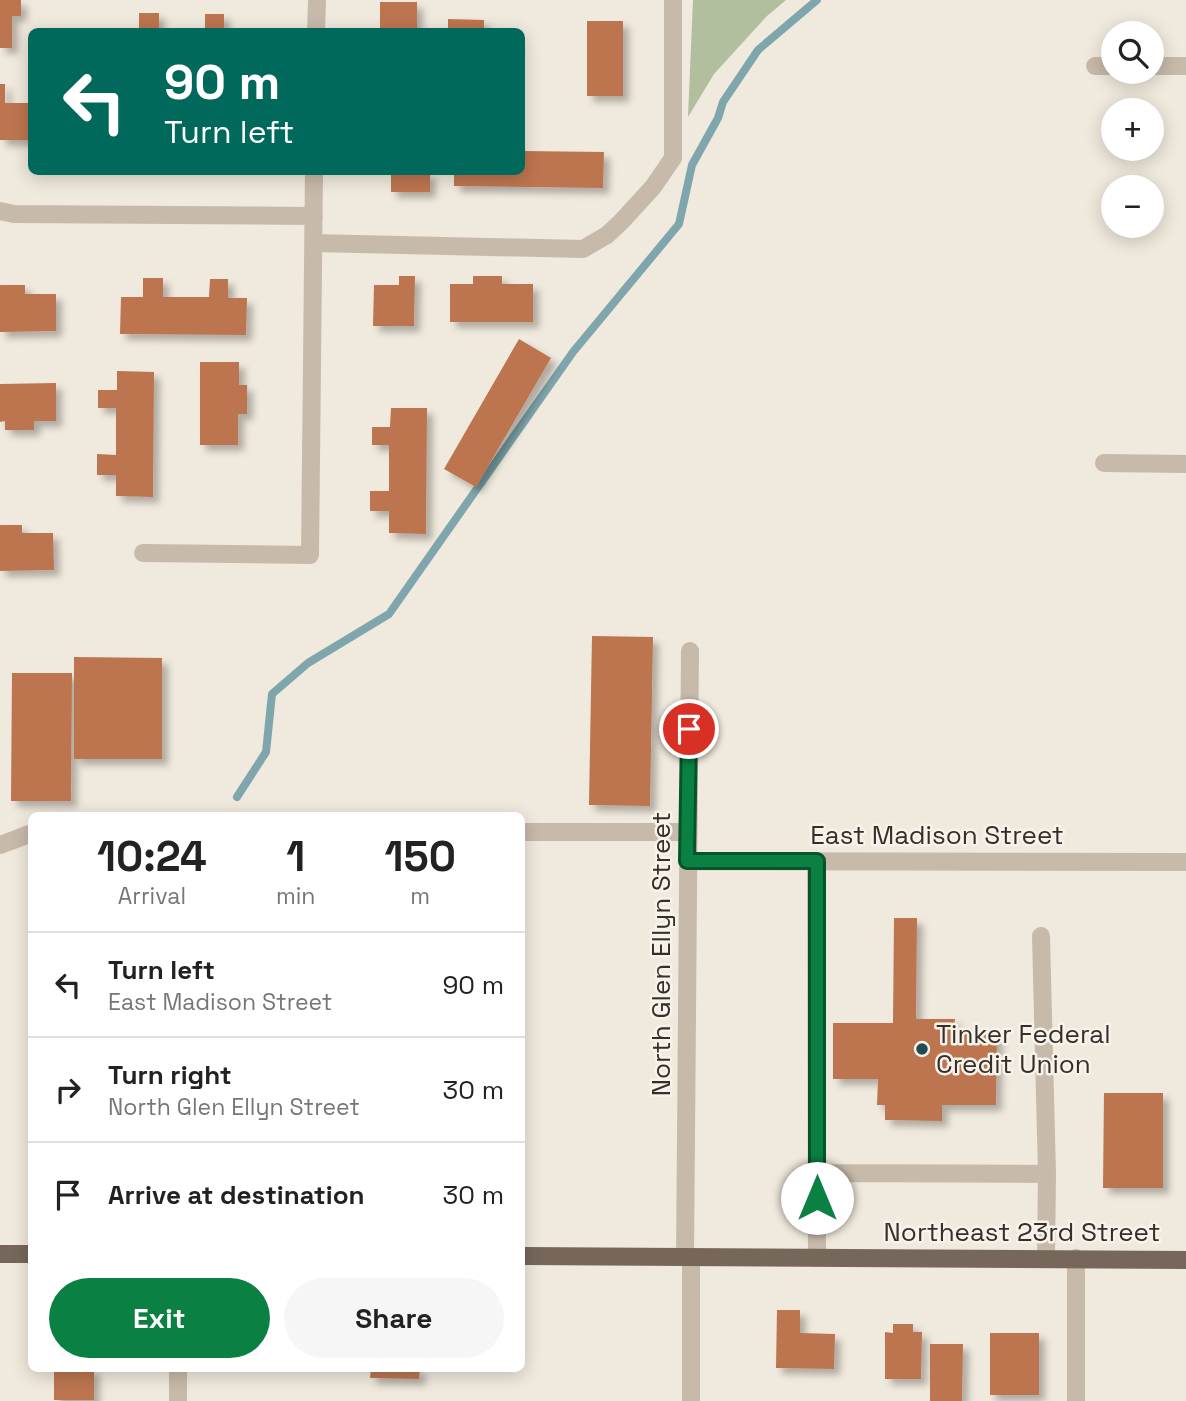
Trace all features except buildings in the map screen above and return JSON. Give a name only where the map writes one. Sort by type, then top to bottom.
[{"type":"main road","points":[[0,1254],[28,1254]]},
{"type":"main road","name":"Northeast 23rd Street","points":[[525,1256],[1186,1260]]},
{"type":"street","points":[[316,28],[317,0]]},
{"type":"street","points":[[313,243],[583,249],[607,235],[653,187],[673,158],[673,0]]},
{"type":"street","points":[[1164,66],[1186,66]]},
{"type":"street","points":[[143,553],[310,555],[314,175]]},
{"type":"street","points":[[0,211],[14,214],[314,216]]},
{"type":"street","points":[[1104,463],[1186,464]]},
{"type":"street","name":"North Glen Ellyn Street","points":[[690,651],[687,861],[691,1401]]},
{"type":"street","points":[[525,832],[688,832]]},
{"type":"street","points":[[0,845],[28,834]]},
{"type":"street","name":"East Madison Street","points":[[687,861],[1186,862]]},
{"type":"street","points":[[817,861],[817,1258]]},
{"type":"street","points":[[1041,936],[1047,1174],[1046,1258]]},
{"type":"street","points":[[817,1173],[1047,1174]]},
{"type":"street","points":[[1076,1258],[1076,1401]]},
{"type":"street","points":[[178,1372],[178,1401]]},
{"type":"green space","points":[[693,0],[786,0],[767,16],[714,74],[688,117]]},
{"type":"waterway","points":[[237,797],[266,752],[272,694],[308,663],[389,614],[573,352],[679,224],[692,165],[718,118],[723,102],[758,50],[817,0]]},
{"type":"place","name":"Tinker Federal Credit Union","points":[[922,1049]]},
{"type":"route","points":[[689,729],[687,861],[817,861],[817,1198]]}]
